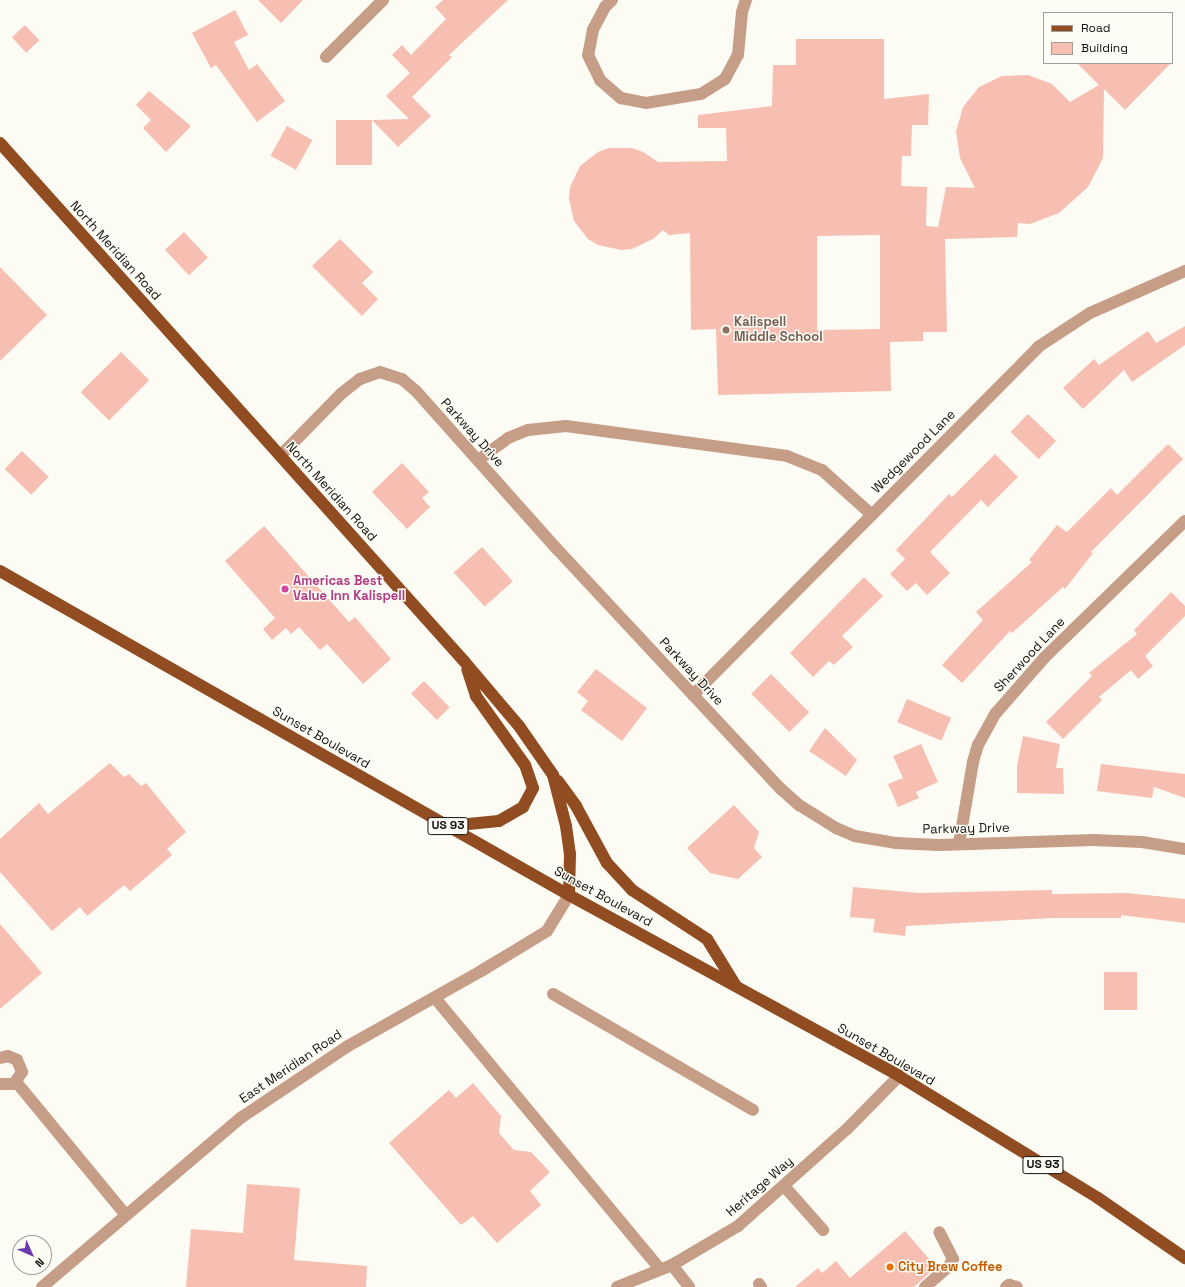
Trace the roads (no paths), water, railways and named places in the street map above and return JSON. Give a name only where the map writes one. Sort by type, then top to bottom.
[{"type":"main road","name":"North Meridian Road","points":[[0,143],[464,661],[519,726],[553,775],[566,826],[570,854],[569,895]]},
{"type":"main road","name":"Sunset Boulevard","points":[[0,571],[569,895],[899,1076],[1098,1198],[1185,1258]]},
{"type":"main road","points":[[448,826],[499,821],[523,807],[533,788],[525,765],[476,696],[464,661]]},
{"type":"main road","points":[[553,775],[576,806],[607,863],[632,890],[707,939],[736,987]]},
{"type":"street","points":[[326,57],[383,0]]},
{"type":"street","points":[[612,0],[605,7],[593,30],[588,55],[600,80],[621,98],[646,103],[701,94],[725,79],[738,55],[742,12],[746,0]]},
{"type":"street","name":"Wedgewood Lane","points":[[693,695],[1038,347],[1090,313],[1185,271]]},
{"type":"street","name":"Parkway Drive","points":[[280,456],[342,393],[360,379],[380,372],[402,379],[416,391],[780,789],[798,804],[836,828],[855,836],[896,843],[959,844],[1093,840],[1142,842],[1185,849]]},
{"type":"street","points":[[478,460],[508,438],[528,430],[566,426],[787,456],[822,470],[872,515]]},
{"type":"street","name":"Sherwood Lane","points":[[959,844],[973,762],[978,745],[996,713],[1050,652],[1185,521]]},
{"type":"street","name":"East Meridian Road","points":[[42,1287],[242,1117],[294,1080],[348,1046],[435,998],[547,931],[569,895]]},
{"type":"street","points":[[553,994],[753,1110]]},
{"type":"street","points":[[435,998],[666,1267],[689,1287]]},
{"type":"street","points":[[0,1058],[12,1057],[20,1063],[22,1072],[17,1083],[9,1086],[0,1084]]},
{"type":"street","name":"Heritage Way","points":[[617,1287],[666,1267],[738,1226],[847,1129],[899,1076]]},
{"type":"street","points":[[17,1083],[126,1215]]},
{"type":"street","points":[[784,1186],[823,1230]]},
{"type":"street","points":[[925,1287],[949,1266],[953,1259],[939,1232]]},
{"type":"street","points":[[1006,1287],[1009,1285],[1017,1287]]},
{"type":"place","name":"Kalispell Middle School","points":[[726,330]]},
{"type":"place","name":"Americas Best Value Inn Kalispell","points":[[285,589]]},
{"type":"place","name":"City Brew Coffee","points":[[890,1267]]}]
